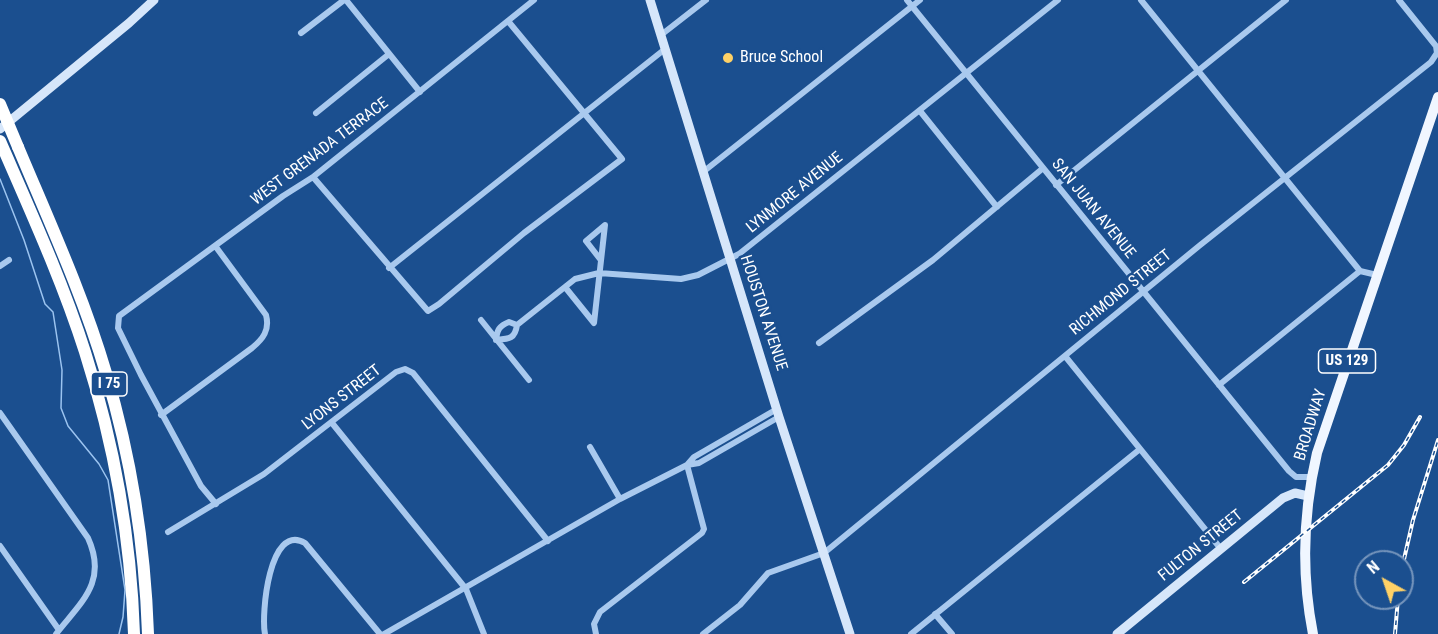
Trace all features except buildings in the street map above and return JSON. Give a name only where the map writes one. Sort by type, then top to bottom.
[{"type":"highway","name":"I 75","points":[[0,104],[68,266],[91,327],[114,401],[136,503],[143,559],[148,634]]},
{"type":"highway","name":"I 75","points":[[0,141],[74,320],[102,412],[120,495],[132,589],[134,634]]},
{"type":"main road","name":"BROADWAY","points":[[1313,634],[1305,574],[1308,496],[1311,477],[1321,438],[1438,97]]},
{"type":"street","points":[[0,129],[154,0]]},
{"type":"street","points":[[301,33],[345,0],[420,92]]},
{"type":"street","name":"WEST GRENADA TERRACE","points":[[161,415],[120,333],[118,319],[128,309],[283,196],[313,177],[534,0]]},
{"type":"street","name":"HOUSTON AVENUE","points":[[650,0],[729,258],[850,634]]},
{"type":"street","points":[[661,35],[706,0]]},
{"type":"street","name":"SAN JUAN AVENUE","points":[[907,0],[1042,169],[1293,475],[1311,477]]},
{"type":"street","points":[[703,172],[920,0]]},
{"type":"street","name":"LYNMORE AVENUE","points":[[517,325],[509,322],[502,324],[497,330],[496,340],[510,339],[515,334],[517,325],[575,279],[599,273],[681,279],[698,275],[749,247],[1058,0]]},
{"type":"street","points":[[1141,0],[1360,271],[1377,275]]},
{"type":"street","points":[[1056,185],[1286,0]]},
{"type":"street","points":[[1399,0],[1436,46],[1437,53],[1431,62],[1438,65]]},
{"type":"street","points":[[313,177],[428,311],[524,233],[622,159],[508,21]]},
{"type":"street","points":[[389,268],[665,50]]},
{"type":"street","points":[[316,113],[389,54]]},
{"type":"street","name":"RICHMOND STREET","points":[[703,634],[740,605],[765,575],[824,553],[1143,292],[1431,62]]},
{"type":"street","points":[[920,111],[997,207]]},
{"type":"street","points":[[819,343],[926,266],[1042,169]]},
{"type":"street","points":[[565,287],[594,323],[604,225],[586,241],[600,259]]},
{"type":"street","points":[[216,247],[266,315],[267,328],[263,338],[252,348],[161,415],[201,486],[216,504]]},
{"type":"street","points":[[0,266],[9,260]]},
{"type":"street","points":[[1219,385],[1360,271]]},
{"type":"street","points":[[481,320],[529,380]]},
{"type":"street","points":[[1065,356],[1221,549]]},
{"type":"street","name":"LYONS STREET","points":[[168,532],[264,474],[396,372],[405,369],[410,371],[548,541]]},
{"type":"street","points":[[0,413],[88,538],[93,550],[96,565],[92,584],[58,632],[0,546]]},
{"type":"street","points":[[265,634],[265,607],[276,553],[289,541],[305,543],[382,634],[466,589],[620,499],[687,465],[699,463],[778,413]]},
{"type":"street","points":[[332,423],[466,589],[483,634]]},
{"type":"street","points":[[590,447],[620,499]]},
{"type":"street","points":[[911,634],[1140,448]]},
{"type":"street","points":[[596,634],[594,624],[600,612],[702,533],[704,529],[687,465]]},
{"type":"street","name":"FULTON STREET","points":[[1117,634],[1289,494],[1308,496]]},
{"type":"street","points":[[935,614],[952,634]]},
{"type":"waterway","points":[[0,179],[24,240],[45,304],[53,312],[62,370],[61,408],[68,426],[99,464],[108,480],[125,590],[119,634]]},
{"type":"railway","points":[[1244,582],[1388,465],[1404,445],[1420,417]]},
{"type":"railway","points":[[1406,550],[1438,440]]},
{"type":"railway","points":[[1395,634],[1397,610]]},
{"type":"place","name":"Bruce School","points":[[728,58]]}]
